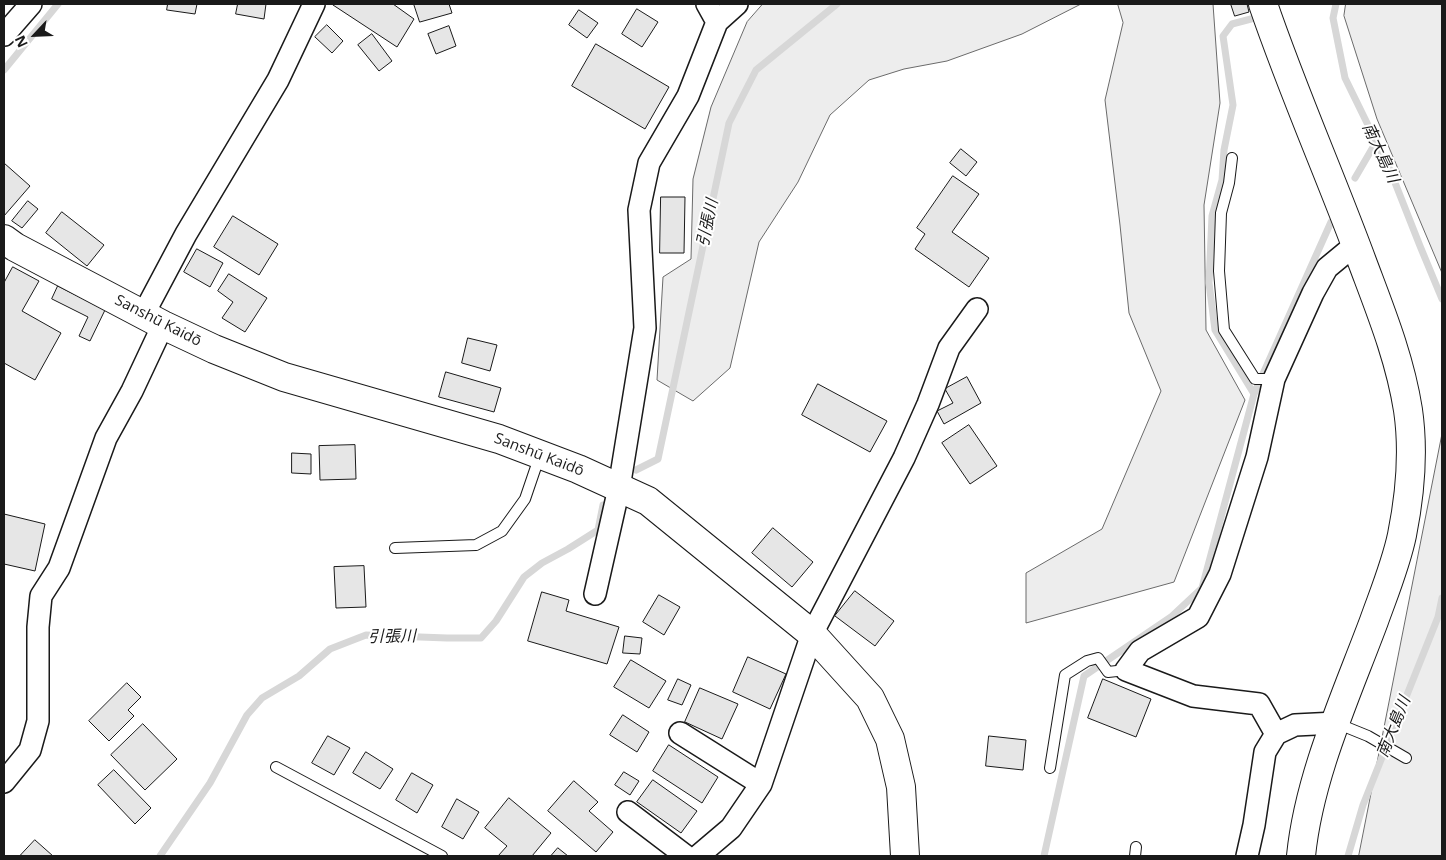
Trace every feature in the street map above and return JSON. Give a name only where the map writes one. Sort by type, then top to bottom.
[{"type":"main road","points":[[1263,4],[1391,339],[1408,410],[1411,440],[1408,503],[1393,568],[1314,784],[1301,856]]},
{"type":"main road","name":"Sanshū Kaidō","points":[[4,239],[15,247],[153,320],[214,349],[284,377],[499,439],[541,454],[648,501],[812,634],[870,698],[890,739],[901,787],[905,856]]},
{"type":"street","points":[[4,35],[31,4]]},
{"type":"street","points":[[4,782],[30,750],[38,721],[38,627],[41,596],[59,568],[106,438],[132,391],[153,320],[186,234],[278,80],[314,4]]},
{"type":"street","points":[[595,594],[620,488],[645,328],[639,210],[649,163],[688,96],[712,13],[737,4]]},
{"type":"street","points":[[1117,671],[1140,651],[1198,617],[1220,574],[1257,457],[1266,379],[1327,268],[1356,244]]},
{"type":"street","points":[[698,856],[731,828],[761,784],[812,634],[904,458],[928,404],[949,348],[977,309]]},
{"type":"street","points":[[1117,671],[1193,696],[1259,704],[1276,734]]},
{"type":"street","points":[[1247,856],[1254,825],[1265,752],[1276,734],[1295,725],[1336,723]]},
{"type":"street","points":[[680,734],[761,784]]},
{"type":"street","points":[[628,812],[686,856]]},
{"type":"lane","points":[[1232,158],[1230,183],[1221,213],[1219,271],[1224,330],[1266,379]]},
{"type":"lane","points":[[395,548],[476,545],[502,531],[525,499],[541,454]]},
{"type":"lane","points":[[1050,768],[1065,675],[1088,661],[1098,658],[1117,671]]},
{"type":"lane","points":[[1336,723],[1368,736],[1406,758]]},
{"type":"lane","points":[[276,767],[442,856]]},
{"type":"shaded area","points":[[763,4],[1081,4],[1022,34],[947,61],[904,69],[869,80],[830,115],[798,182],[759,242],[730,368],[693,401],[657,380],[663,277],[691,259],[693,179],[711,107],[747,22]]},
{"type":"shaded area","points":[[1118,4],[1213,4],[1220,103],[1204,205],[1206,330],[1245,400],[1174,582],[1026,623],[1026,573],[1102,529],[1161,391],[1129,313],[1105,100],[1123,23]]},
{"type":"shaded area","points":[[1346,4],[1442,4],[1442,273],[1377,119],[1344,16]]},
{"type":"shaded area","points":[[1442,434],[1442,856],[1359,856]]},
{"type":"building","points":[[168,4],[197,4],[195,14],[167,10]]},
{"type":"building","points":[[238,4],[266,4],[264,19],[236,14]]},
{"type":"building","points":[[333,4],[393,4],[414,19],[397,47]]},
{"type":"building","points":[[414,4],[449,4],[452,13],[420,22]]},
{"type":"building","points":[[1231,4],[1247,4],[1249,12],[1235,16]]},
{"type":"building","points":[[637,9],[658,22],[642,47],[622,34]]},
{"type":"building","points":[[579,10],[598,23],[587,38],[569,25]]},
{"type":"building","points":[[327,25],[343,41],[332,53],[315,37]]},
{"type":"building","points":[[449,26],[456,46],[436,54],[428,34]]},
{"type":"building","points":[[372,34],[392,61],[379,71],[358,45]]},
{"type":"building","points":[[596,44],[669,87],[645,129],[572,86]]},
{"type":"building","points":[[961,149],[977,162],[966,176],[950,163]]},
{"type":"building","points":[[4,163],[30,186],[4,216]]},
{"type":"building","points":[[953,176],[979,194],[952,232],[989,258],[969,287],[915,249],[925,234],[917,228]]},
{"type":"building","points":[[661,197],[685,197],[684,253],[660,253]]},
{"type":"building","points":[[28,201],[38,209],[22,228],[12,221]]},
{"type":"building","points":[[62,212],[104,245],[87,266],[46,233]]},
{"type":"building","points":[[233,216],[278,244],[259,275],[214,247]]},
{"type":"building","points":[[197,249],[223,263],[210,287],[184,272]]},
{"type":"building","points":[[13,267],[39,281],[22,311],[61,333],[35,380],[4,363],[4,283]]},
{"type":"building","points":[[229,274],[267,298],[245,332],[222,318],[233,302],[218,291]]},
{"type":"building","points":[[58,286],[105,310],[90,341],[79,336],[88,317],[52,299]]},
{"type":"building","points":[[468,338],[497,345],[490,371],[462,363]]},
{"type":"building","points":[[446,372],[501,388],[494,412],[439,397]]},
{"type":"building","points":[[967,377],[981,403],[944,424],[937,411],[953,403],[945,389]]},
{"type":"building","points":[[818,384],[887,421],[870,452],[802,415]]},
{"type":"building","points":[[969,425],[997,466],[970,484],[942,443]]},
{"type":"building","points":[[355,445],[356,479],[320,480],[319,446]]},
{"type":"building","points":[[292,453],[311,454],[311,474],[292,473]]},
{"type":"building","points":[[4,514],[45,524],[35,571],[4,564]]},
{"type":"building","points":[[773,528],[813,562],[792,587],[752,553]]},
{"type":"building","points":[[364,566],[366,607],[336,608],[334,567]]},
{"type":"building","points":[[855,591],[894,621],[875,646],[835,616]]},
{"type":"building","points":[[542,592],[569,600],[566,611],[619,627],[607,664],[528,641]]},
{"type":"building","points":[[659,595],[680,607],[664,635],[643,622]]},
{"type":"building","points":[[625,636],[642,638],[640,654],[623,653]]},
{"type":"building","points":[[748,657],[786,674],[770,709],[733,692]]},
{"type":"building","points":[[631,660],[666,681],[649,708],[614,687]]},
{"type":"building","points":[[678,679],[691,685],[682,705],[668,700]]},
{"type":"building","points":[[1103,679],[1151,699],[1136,737],[1088,718]]},
{"type":"building","points":[[127,683],[141,697],[128,710],[134,716],[109,741],[89,721]]},
{"type":"building","points":[[700,688],[738,704],[722,739],[685,722]]},
{"type":"building","points":[[623,715],[649,732],[637,752],[610,735]]},
{"type":"building","points":[[143,724],[177,759],[145,790],[111,755]]},
{"type":"building","points":[[328,736],[350,748],[334,775],[312,763]]},
{"type":"building","points":[[989,736],[1026,740],[1023,770],[986,766]]},
{"type":"building","points":[[669,745],[718,777],[702,803],[653,771]]},
{"type":"building","points":[[366,752],[393,769],[380,789],[353,773]]},
{"type":"building","points":[[114,770],[151,808],[135,824],[98,785]]},
{"type":"building","points":[[624,772],[639,781],[630,795],[615,785]]},
{"type":"building","points":[[412,773],[433,785],[417,813],[396,800]]},
{"type":"building","points":[[653,780],[697,811],[681,833],[637,802]]},
{"type":"building","points":[[574,781],[598,802],[589,811],[613,832],[596,852],[548,811]]},
{"type":"building","points":[[509,798],[551,833],[532,856],[498,856],[507,846],[485,828]]},
{"type":"building","points":[[457,799],[479,812],[463,839],[442,827]]},
{"type":"building","points":[[35,840],[53,856],[21,855]]},
{"type":"building","points":[[558,848],[568,856],[551,856]]},
{"type":"waterway","points":[[4,70],[58,4]]},
{"type":"waterway","name":"引張川","points":[[636,470],[658,459],[729,123],[756,70],[837,4]]},
{"type":"waterway","name":"南大島川","points":[[1336,4],[1333,18],[1345,78],[1390,170],[1442,299]]},
{"type":"waterway","points":[[1251,19],[1232,24],[1223,36],[1233,105],[1224,150],[1222,180],[1212,216],[1209,283],[1215,330],[1254,394]]},
{"type":"waterway","points":[[1355,178],[1376,142]]},
{"type":"waterway","points":[[1044,856],[1084,676],[1171,617],[1202,588],[1254,394],[1331,222]]},
{"type":"waterway","name":"引張川","points":[[160,856],[210,783],[247,715],[262,698],[299,676],[330,649],[366,635],[481,638],[496,621],[524,577],[542,563],[598,530],[603,505]]},
{"type":"waterway","name":"南大島川","points":[[1348,856],[1363,805],[1438,617],[1442,598]]}]
